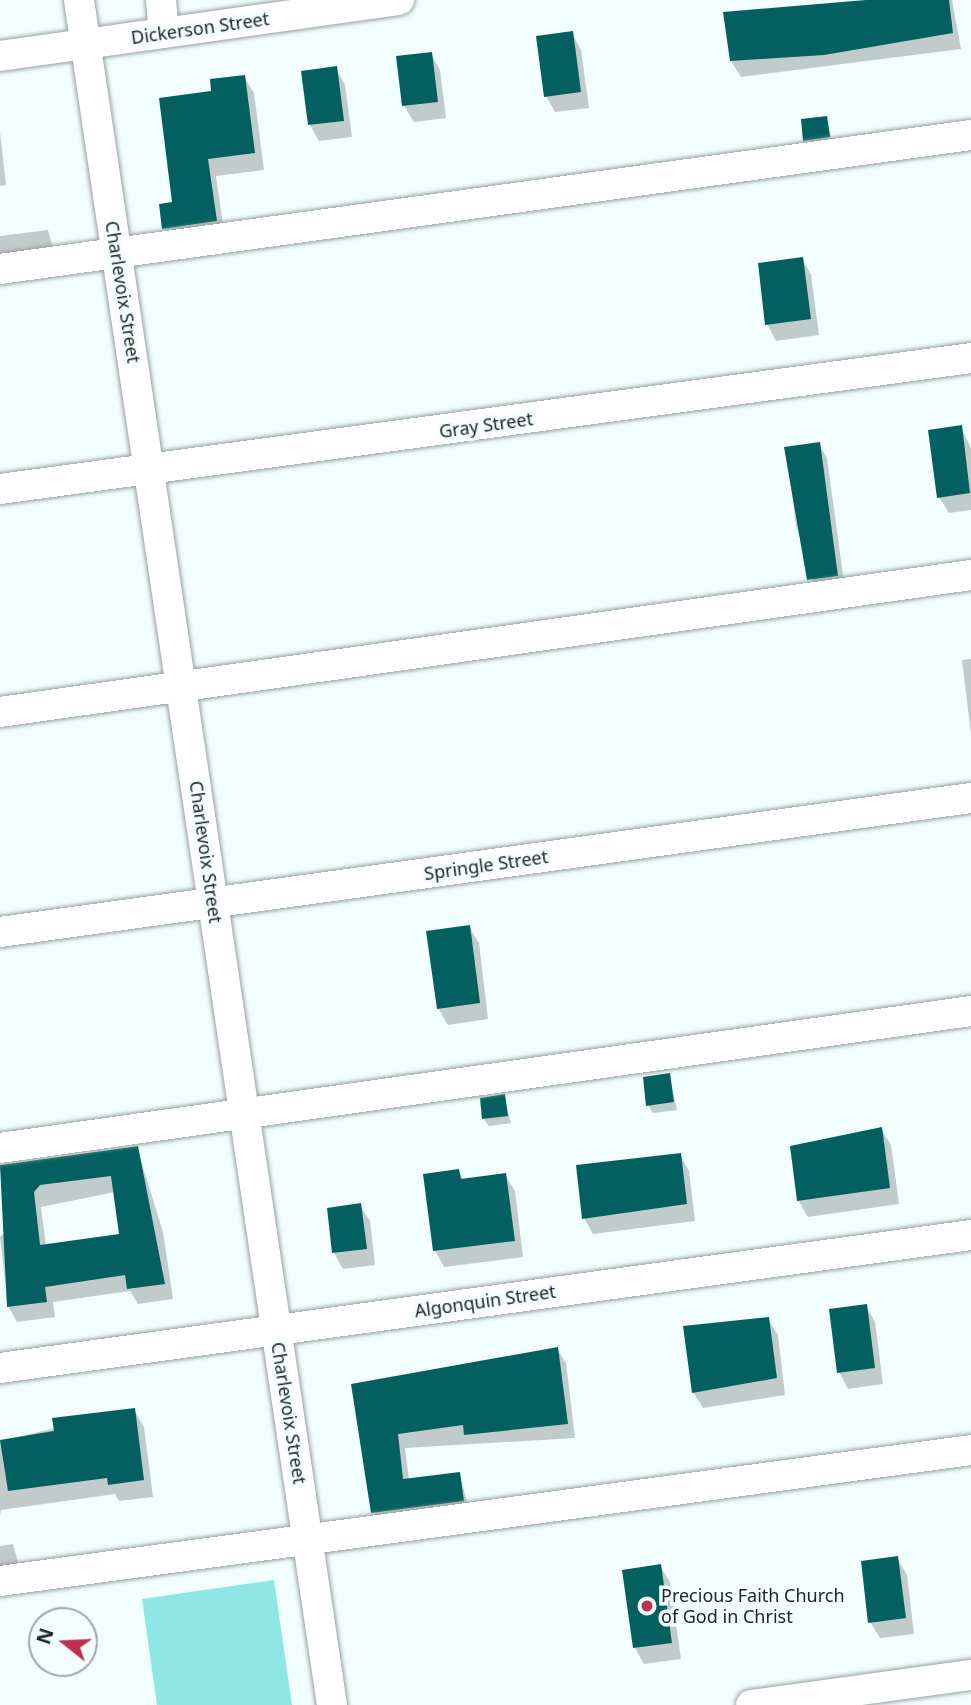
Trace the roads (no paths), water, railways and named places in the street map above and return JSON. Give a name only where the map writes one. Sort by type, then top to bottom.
[{"type":"street","name":"Charlevoix Street","points":[[79,0],[151,470],[332,1705]]},
{"type":"street","points":[[161,0],[164,33]]},
{"type":"street","name":"Dickerson Street","points":[[0,56],[399,0]]},
{"type":"street","points":[[0,270],[971,135]]},
{"type":"street","name":"Gray Street","points":[[0,489],[971,358]]},
{"type":"street","points":[[0,712],[182,689],[971,575]]},
{"type":"street","name":"Springle Street","points":[[0,932],[971,798]]},
{"type":"street","points":[[0,1147],[971,1011]]},
{"type":"street","name":"Algonquin Street","points":[[0,1368],[971,1235]]},
{"type":"street","points":[[0,1581],[971,1450]]},
{"type":"street","points":[[751,1705],[971,1675]]},
{"type":"place","name":"Precious Faith Church of God in Christ","points":[[647,1606]]}]
